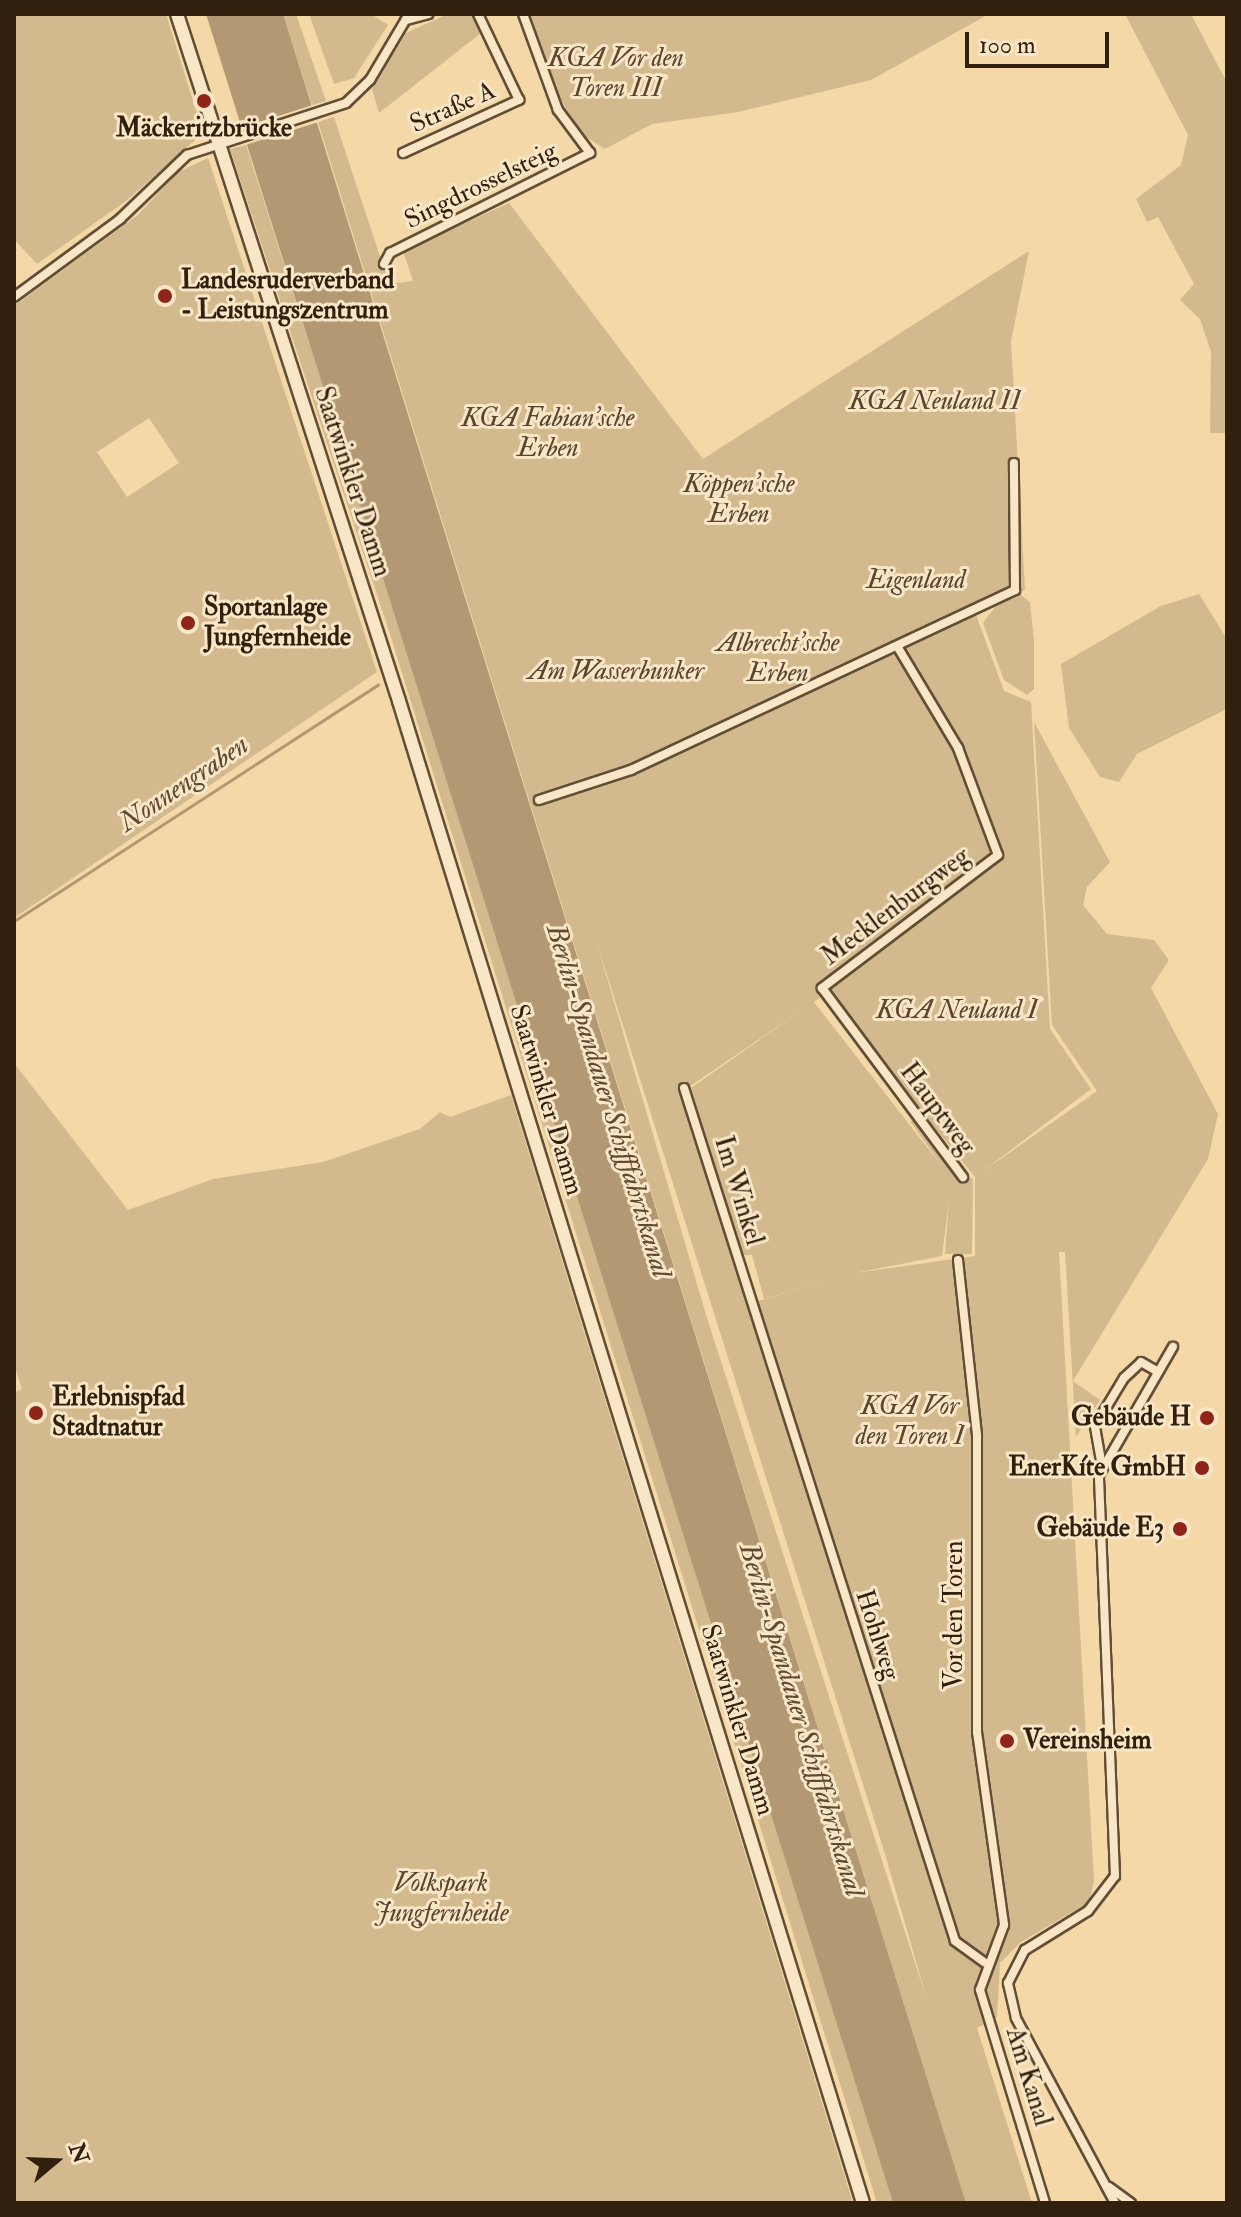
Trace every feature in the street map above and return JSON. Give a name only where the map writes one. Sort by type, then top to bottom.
[{"type":"main road","name":"Saatwinkler Damm","points":[[177,14],[223,143],[399,701],[863,2203]]},
{"type":"street","points":[[14,297],[120,219],[172,165],[223,143],[330,108],[370,80],[407,17],[428,14]]},
{"type":"street","name":"Straße A","points":[[403,153],[519,100],[478,14]]},
{"type":"street","name":"Singdrosselsteig","points":[[384,264],[390,253],[590,153],[558,110],[523,14]]},
{"type":"street","points":[[539,800],[631,770],[1015,590],[1020,571],[1014,463]]},
{"type":"street","name":"Mecklenburgweg","points":[[822,988],[998,855],[958,748],[897,646]]},
{"type":"street","name":"Hauptweg","points":[[822,988],[963,1177]]},
{"type":"street","name":"Im Winkel","points":[[684,1088],[752,1306]]},
{"type":"street","name":"Vor den Toren","points":[[958,1260],[977,1436],[977,1732],[1004,1925],[984,1962]]},
{"type":"street","name":"Hohlweg","points":[[752,1306],[955,1941],[984,1962]]},
{"type":"street","points":[[1102,1462],[1173,1347]]},
{"type":"street","points":[[1115,2203],[1016,2018],[1008,1983],[1025,1950],[1088,1911],[1115,1876],[1102,1462],[1095,1426],[1124,1378],[1141,1362],[1158,1372]]},
{"type":"street","name":"Am Kanal","points":[[984,1962],[980,1990],[1045,2203]]},
{"type":"street","points":[[1098,2173],[1131,2203]]},
{"type":"green space","points":[[14,14],[166,14],[203,133],[126,201],[37,264],[14,239]]},
{"type":"green space","points":[[283,14],[296,14],[326,101],[312,105]]},
{"type":"green space","points":[[309,14],[371,14],[388,25],[354,78],[334,84]]},
{"type":"green space","points":[[448,14],[473,14],[485,30],[379,113],[372,89],[406,33]]},
{"type":"green space","name":"KGA Vor den Toren III","points":[[528,14],[989,14],[871,80],[738,112],[652,124],[605,149],[583,135],[557,94]]},
{"type":"green space","points":[[1125,14],[1191,14],[1227,83],[1227,433],[1210,433],[1211,352],[1200,319],[1180,300],[1194,284],[1158,217],[1147,222],[1136,199],[1181,165],[1188,135]]},
{"type":"green space","points":[[334,117],[389,284],[413,281],[403,251],[509,203],[703,459],[1029,251],[1011,341],[1025,590],[975,612],[1004,691],[1031,702],[1050,1029],[1091,1089],[982,1172],[1097,1091],[1052,1025],[1034,722],[1110,862],[1087,887],[1083,905],[1107,934],[1154,940],[1169,960],[1151,988],[1218,1114],[1208,1159],[1073,1381],[1100,1400],[1076,1437],[1065,1252],[1059,1252],[1094,1882],[1089,1902],[1021,1942],[1000,1963],[997,2017],[977,2028],[1032,2203],[966,2203],[318,122]],"holes":[[[595,937],[885,1854],[927,2000],[707,1318]],[[826,993],[975,1177],[975,1256],[855,1273],[942,1256],[949,1200],[945,1254],[972,1254],[973,1180],[917,1119],[910,1121],[944,1169],[814,1002]],[[802,1010],[691,1088],[742,1255],[752,1255],[764,1299],[837,1278],[755,1302],[689,1087]]]},
{"type":"green space","points":[[246,145],[893,2203],[877,2203],[389,631],[230,149]]},
{"type":"green space","name":"Sportanlage Jungfernheide","points":[[208,158],[377,672],[14,918],[14,306],[138,215],[178,172]],"holes":[[[149,418],[179,463],[127,497],[97,452]]]},
{"type":"green space","points":[[1199,594],[1227,639],[1227,709],[1137,754],[1119,782],[1100,777],[1069,728],[1061,664],[1161,606]]},
{"type":"green space","points":[[1021,595],[1030,602],[1034,641],[1034,689],[1027,695],[1004,680],[983,623],[996,606]]},
{"type":"green space","name":"Volkspark Jungfernheide","points":[[14,1063],[128,1210],[213,1179],[323,1162],[420,1129],[440,1112],[450,1117],[511,1095],[853,2203],[14,2203],[14,1393],[22,1389],[14,1364]]},
{"type":"water","name":"Berlin-Spandauer Schifffahrtskanal","points":[[206,14],[283,14],[966,2203],[893,2203]]},
{"type":"pier","points":[[316,104],[322,121],[242,146],[237,129]]},
{"type":"waterway","name":"Nonnengraben","points":[[14,921],[378,685]]},
{"type":"place","name":"Mäckeritzbrücke","points":[[204,101]]},
{"type":"place","name":"Landesruderverband - Leistungszentrum","points":[[165,296]]},
{"type":"place","name":"Sportanlage Jungfernheide","points":[[188,623]]},
{"type":"place","name":"Erlebnispfad Stadtnatur","points":[[36,1413]]},
{"type":"place","name":"Gebäude H","points":[[1207,1418]]},
{"type":"place","name":"EnerKíte GmbH","points":[[1202,1468]]},
{"type":"place","name":"Gebäude E3","points":[[1180,1529]]},
{"type":"place","name":"Vereinsheim","points":[[1007,1741]]},
{"type":"park label","name":"KGA Neuland II","points":[[935,402]]},
{"type":"park label","name":"KGA Fabian'sche Erben","points":[[548,434]]},
{"type":"park label","name":"Köppen'sche Erben","points":[[739,500]]},
{"type":"park label","name":"Eigenland","points":[[916,581]]},
{"type":"park label","name":"Albrecht'sche Erben","points":[[778,659]]},
{"type":"park label","name":"Am Wasserbunker","points":[[616,672]]},
{"type":"park label","name":"KGA Neuland I","points":[[957,1011]]},
{"type":"park label","name":"KGA Vor den Toren I","points":[[910,1422]]}]
